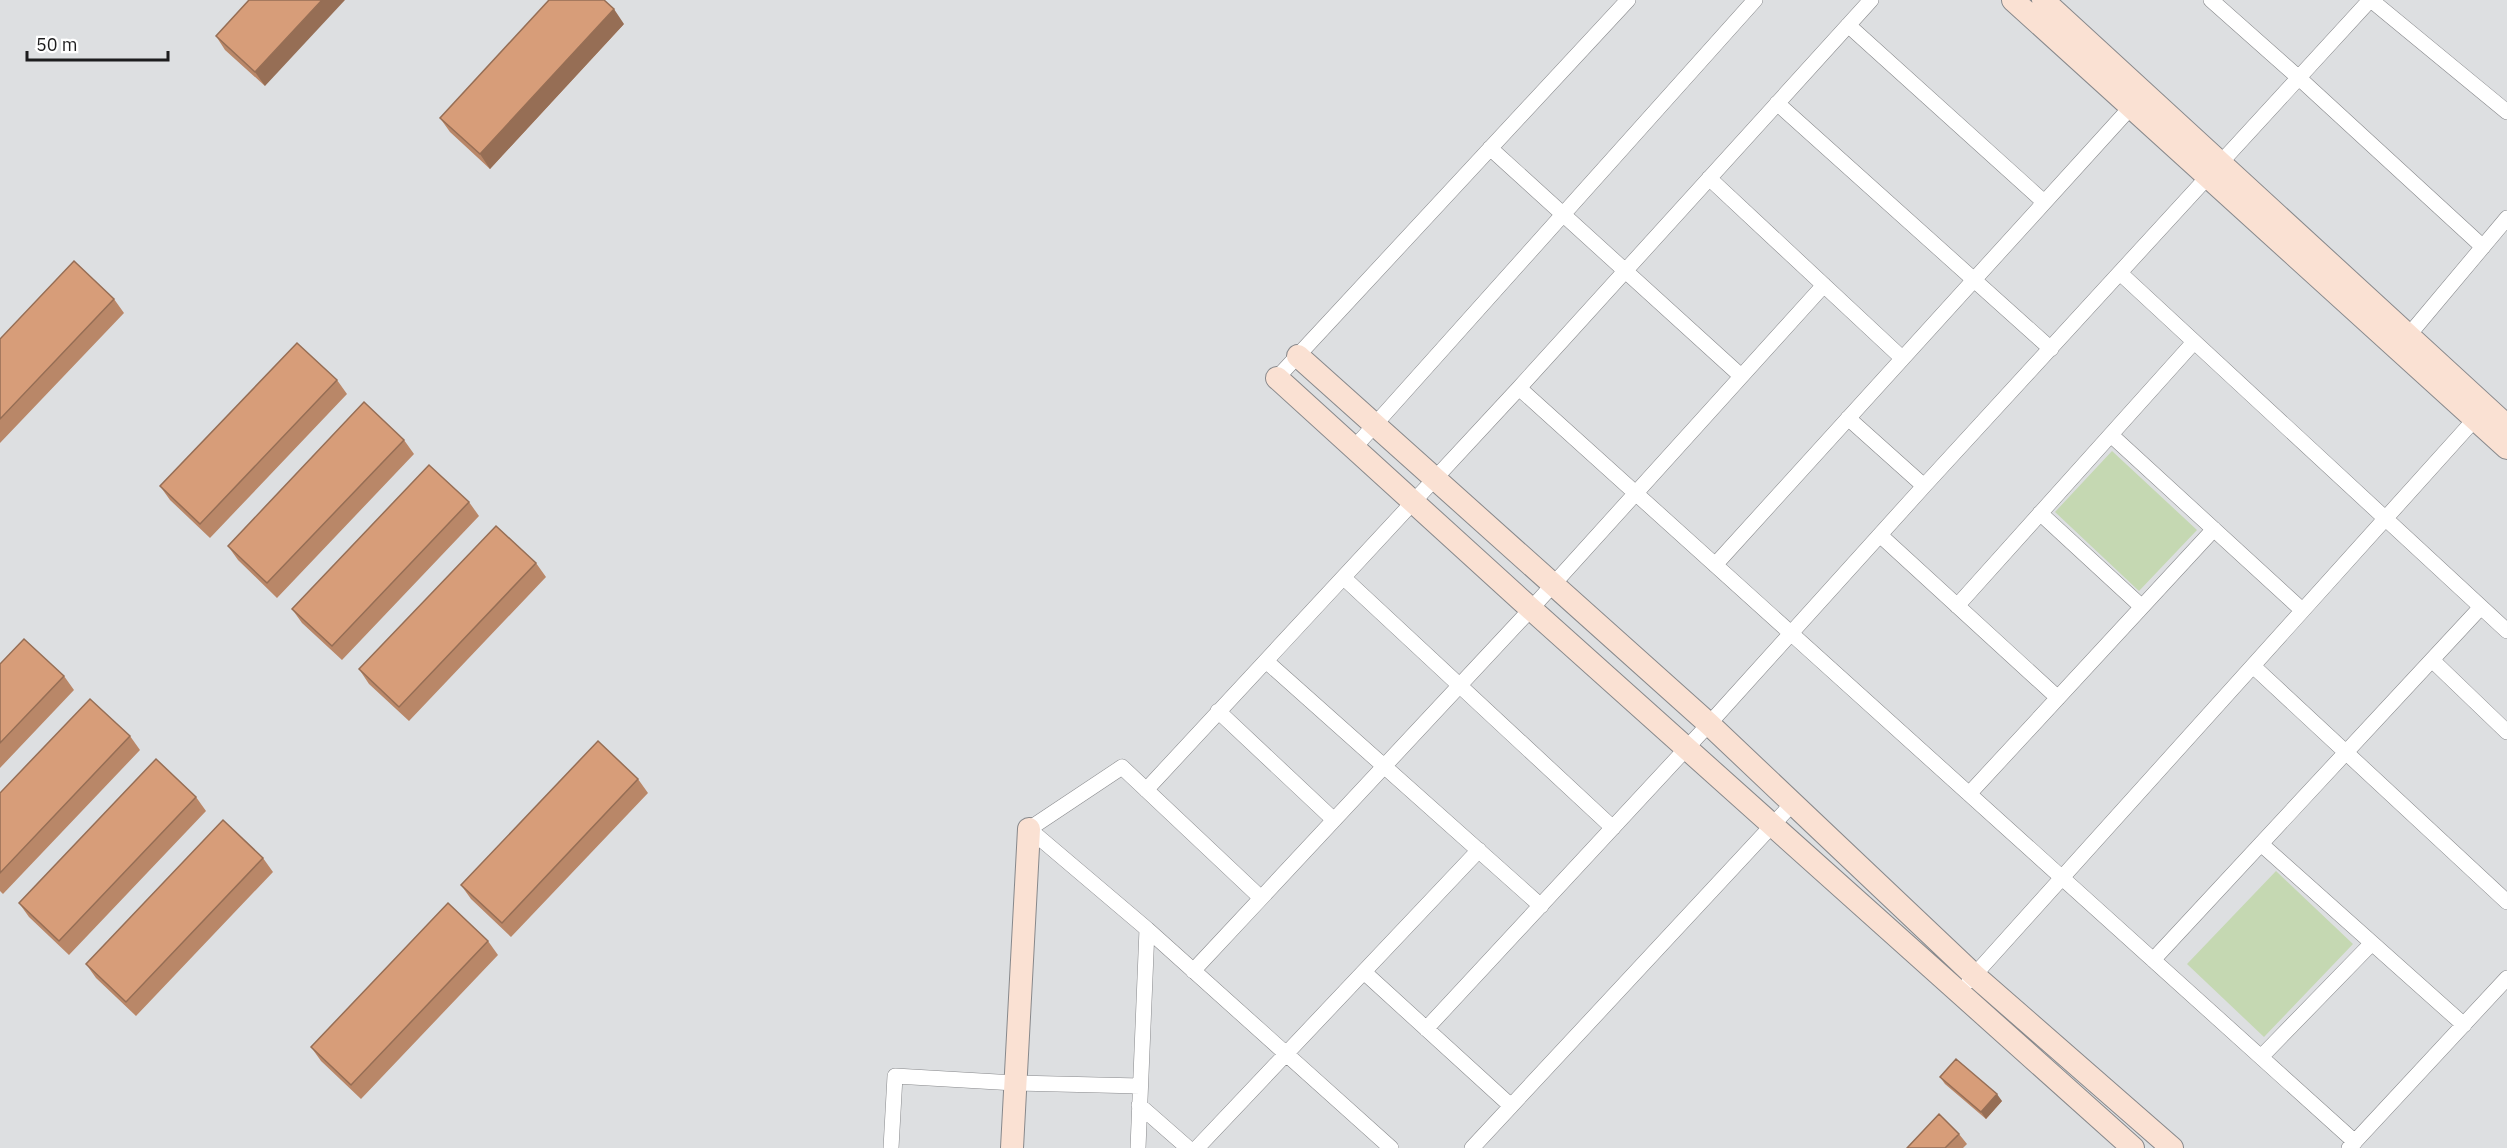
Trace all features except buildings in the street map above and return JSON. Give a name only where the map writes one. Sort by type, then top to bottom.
[{"type":"street","points":[[1628,0],[1277,378],[1771,824],[2172,1148]]},
{"type":"street","points":[[1354,448],[1755,0]]},
{"type":"street","points":[[1146,790],[1519,388],[1871,0]]},
{"type":"street","points":[[2013,0],[2046,6],[2215,171],[2403,342],[2494,419],[2507,448]]},
{"type":"street","points":[[2211,0],[2483,247]]},
{"type":"street","points":[[1426,1029],[1687,748],[2370,0],[2507,111]]},
{"type":"street","points":[[2046,6],[2131,106],[2215,171]]},
{"type":"street","points":[[1848,25],[2044,202]]},
{"type":"street","points":[[1777,103],[2051,349]]},
{"type":"street","points":[[1715,565],[2131,106]]},
{"type":"street","points":[[1490,148],[1741,376]]},
{"type":"street","points":[[1709,178],[1902,358]]},
{"type":"street","points":[[2403,342],[2507,218]]},
{"type":"street","points":[[2120,273],[2507,631]]},
{"type":"street","points":[[1193,971],[1531,609],[1824,285]]},
{"type":"street","points":[[1957,606],[2194,342]]},
{"type":"street","points":[[1298,356],[1709,724],[1793,803],[1967,983],[2133,1148]]},
{"type":"street","points":[[1519,388],[2261,1057],[2352,1145],[2507,978]]},
{"type":"street","points":[[1848,418],[1924,486]]},
{"type":"street","points":[[1967,983],[2385,518],[2494,419]]},
{"type":"street","points":[[2110,435],[2302,610]]},
{"type":"street","points":[[2040,513],[2142,607]]},
{"type":"street","points":[[1969,794],[2214,529]]},
{"type":"street","points":[[1881,536],[2058,698]]},
{"type":"street","points":[[1344,578],[1613,828]]},
{"type":"street","points":[[2153,960],[2481,607]]},
{"type":"street","points":[[2432,660],[2507,732]]},
{"type":"street","points":[[1266,661],[1541,906]]},
{"type":"street","points":[[2253,666],[2507,902]]},
{"type":"street","points":[[1218,711],[1334,820]]},
{"type":"street","points":[[1029,829],[1122,767],[1261,898]]},
{"type":"street","points":[[1472,1148],[1771,824],[1793,803]]},
{"type":"street","points":[[1029,829],[1147,929],[1391,1148]]},
{"type":"street","points":[[1012,1148],[1029,829]]},
{"type":"street","points":[[2260,844],[2463,1025]]},
{"type":"street","points":[[1197,1148],[1479,850]]},
{"type":"street","points":[[1138,1148],[1147,929]]},
{"type":"street","points":[[2261,1057],[2372,944]]},
{"type":"street","points":[[1364,972],[1511,1106]]},
{"type":"street","points":[[891,1148],[895,1076],[1016,1083],[1140,1086]]},
{"type":"street","points":[[1140,1105],[1188,1148]]},
{"type":"green space","points":[[2112,451],[2197,530],[2139,591],[2055,512]]},
{"type":"green space","points":[[2276,871],[2353,944],[2264,1037],[2187,964]]}]
